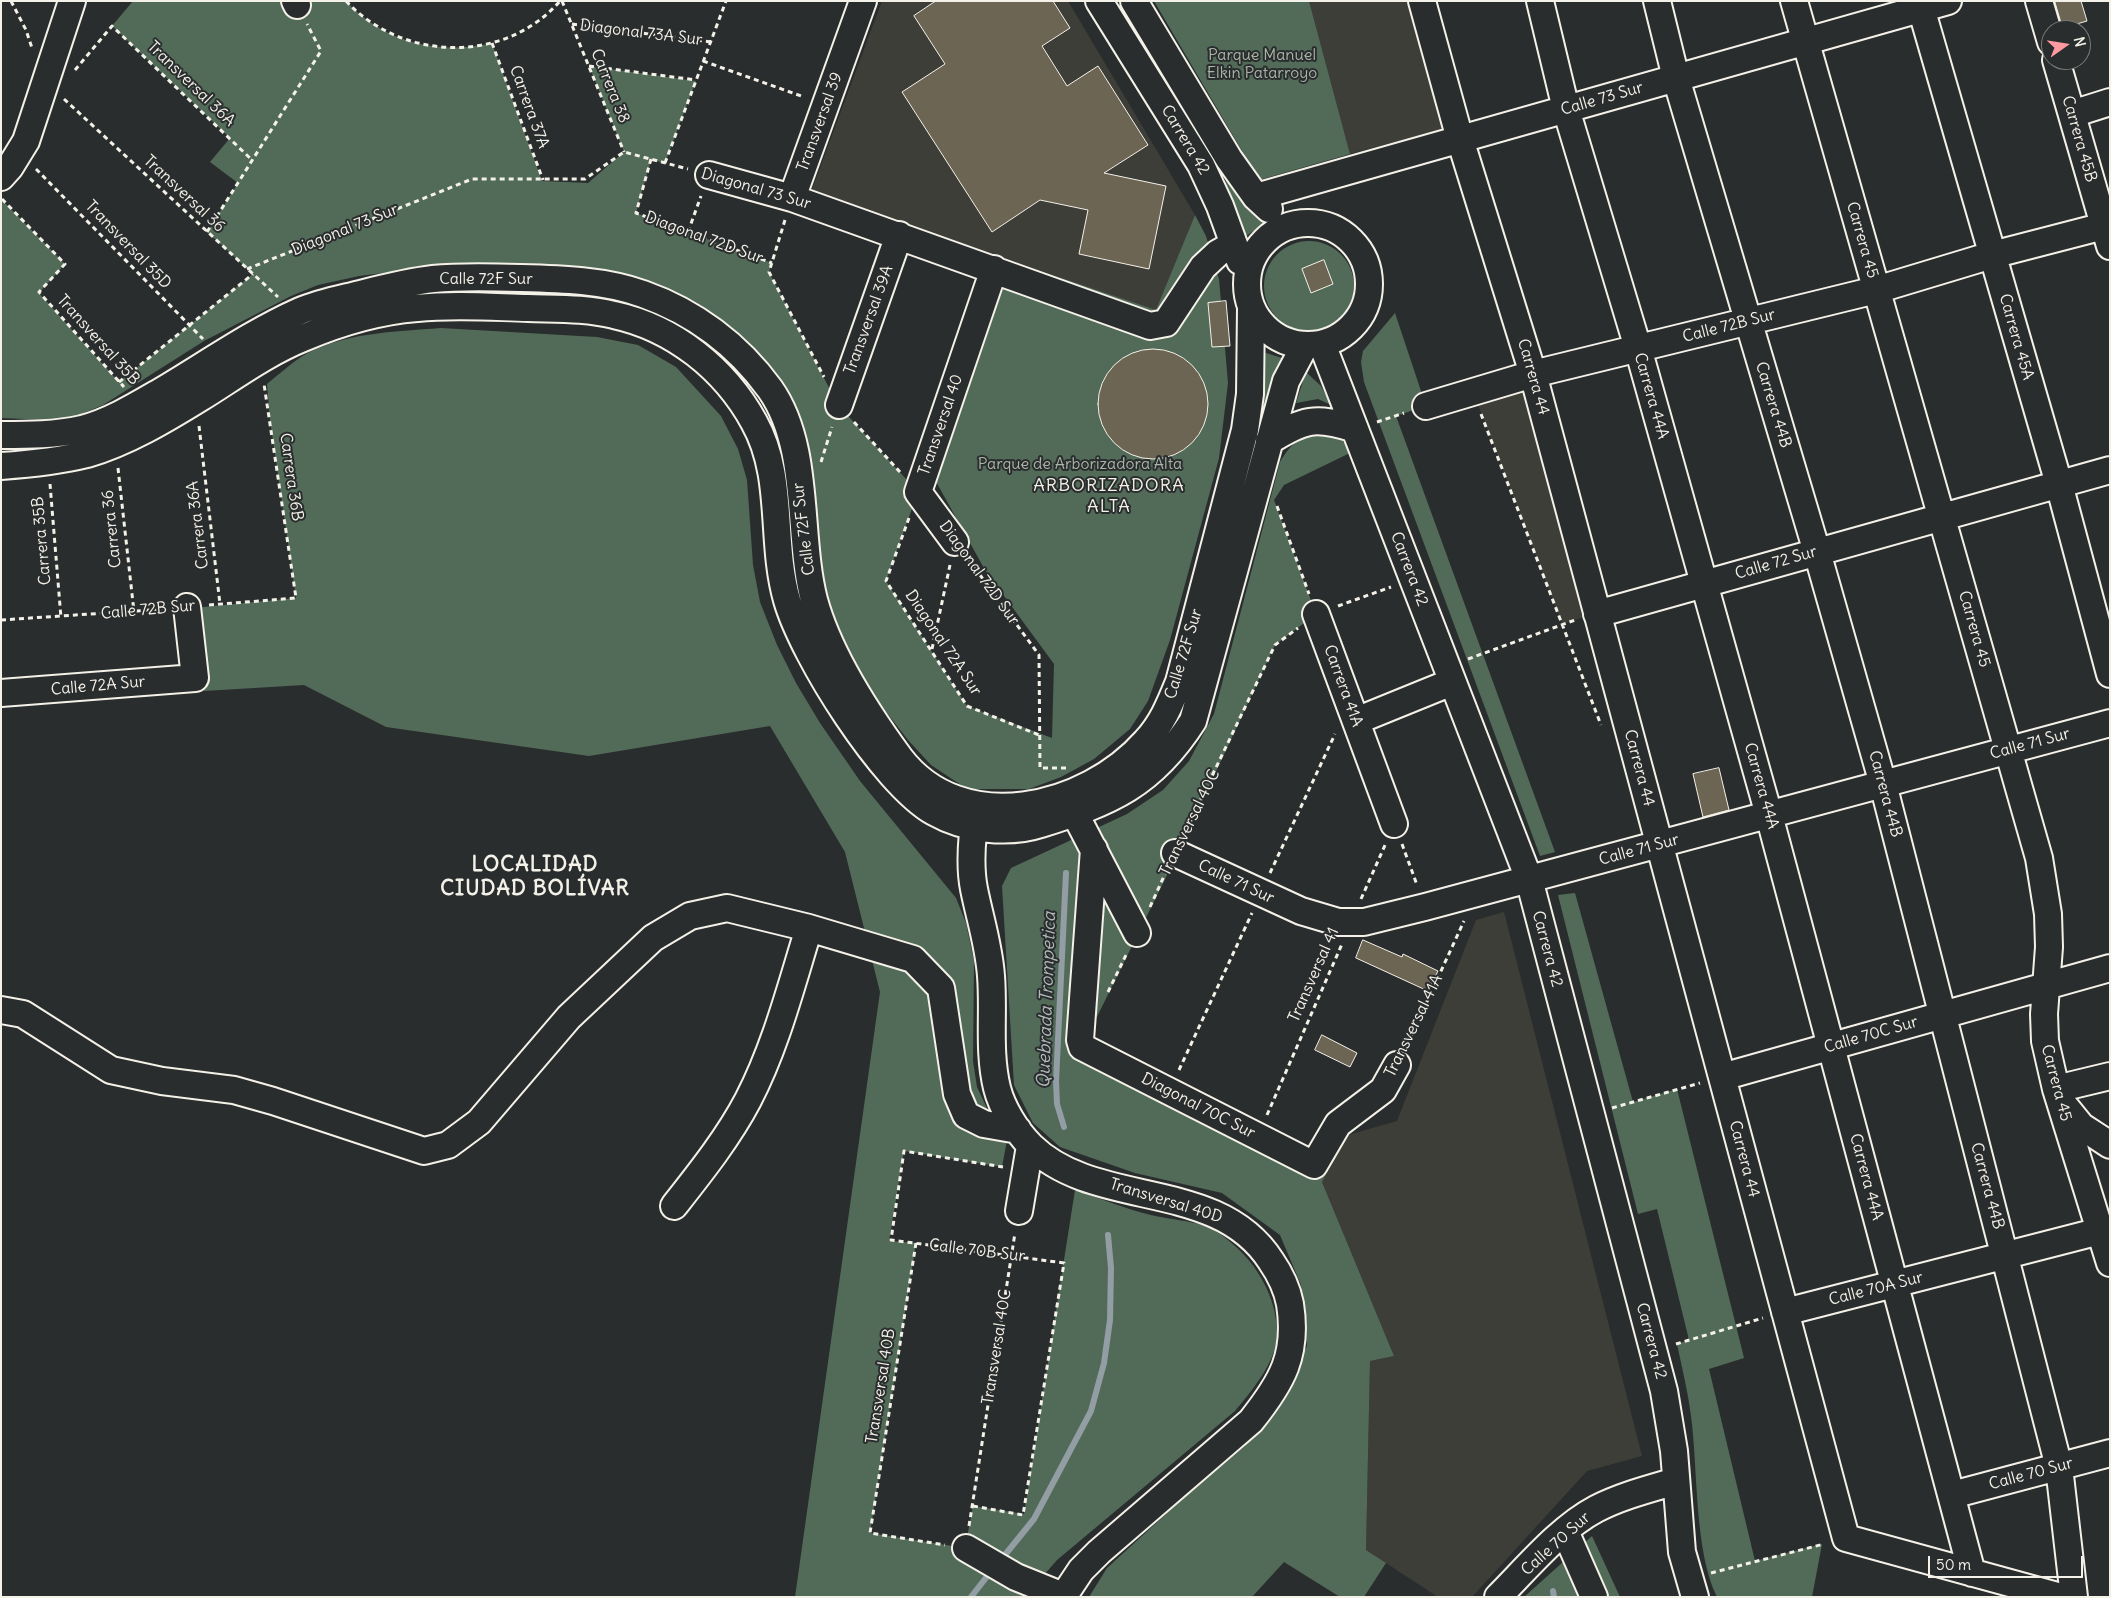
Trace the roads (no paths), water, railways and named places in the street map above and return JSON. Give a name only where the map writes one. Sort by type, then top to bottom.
[{"type":"street","points":[[1,176],[26,141],[72,1]]},
{"type":"street","name":"Transversal 39","points":[[792,198],[864,1]]},
{"type":"street","name":"Carrera 42","points":[[1099,1],[1201,164],[1234,244],[1249,299]]},
{"type":"street","name":"Carrera 42","points":[[1134,1],[1229,159],[1256,197],[1274,212],[1308,222]]},
{"type":"street","name":"Carrera 44","points":[[1422,1],[1460,139],[1533,374],[1846,1538],[1972,1573]]},
{"type":"street","name":"Carrera 44A","points":[[1540,1],[1566,109],[1638,348],[1769,815],[1972,1573]]},
{"type":"street","name":"Carrera 44B","points":[[1657,1],[1676,78],[1817,552],[1883,784],[2059,1467],[2074,1597]]},
{"type":"street","name":"Carrera 45","points":[[1794,1],[2039,858],[2048,914],[2048,984],[2044,1014],[2045,1041],[2056,1089],[2110,1263]]},
{"type":"street","name":"Calle 73 Sur","points":[[1256,197],[1805,42],[1920,5],[1948,1]]},
{"type":"street","points":[[2039,1],[2045,20]]},
{"type":"street","name":"Carrera 45A","points":[[1920,5],[2059,484],[2110,674]]},
{"type":"street","name":"Carrera 45B","points":[[2059,70],[2107,236]]},
{"type":"street","points":[[2072,114],[2110,102]]},
{"type":"street","name":"Diagonal 73 Sur","points":[[708,175],[792,198],[1150,326],[1159,326],[1166,323],[1203,267],[1218,253],[1234,244]]},
{"type":"street","points":[[1308,222],[1326,225],[1343,234],[1357,247],[1366,264],[1370,283],[1367,302],[1358,320],[1345,334],[1313,345],[1290,343],[1274,335],[1261,323],[1249,299],[1250,266],[1262,243],[1275,232],[1290,225],[1308,222]]},
{"type":"street","name":"Transversal 39A","points":[[838,405],[899,235]]},
{"type":"street","name":"Calle 72B Sur","points":[[1426,406],[1533,374],[1876,290],[1992,255],[2107,236]]},
{"type":"street","name":"Transversal 40","points":[[918,492],[994,270]]},
{"type":"street","name":"Calle 72F Sur","points":[[1,435],[54,434],[82,428],[112,418],[295,313],[334,300],[405,283],[458,277],[559,279],[640,293],[684,312],[711,329],[755,370],[772,392],[783,412],[792,438],[806,552],[815,602],[838,660],[891,745],[910,771],[948,796],[974,817]]},
{"type":"street","name":"Calle 72F Sur","points":[[974,817],[1004,808],[1027,807],[1080,788],[1106,775],[1128,760],[1162,720],[1178,682],[1245,430],[1251,378],[1249,299]]},
{"type":"street","name":"Calle 72F Sur","points":[[1,466],[48,462],[88,454],[115,444],[196,401],[261,360],[302,338],[339,325],[384,313],[417,308],[455,306],[580,310],[612,314],[642,322],[686,346],[723,379],[754,422],[767,449],[775,491],[781,575],[795,622],[814,662],[843,707],[898,782],[918,800],[934,812],[974,817],[1004,829],[1033,826],[1098,806],[1142,780],[1177,746],[1193,721],[1202,694],[1289,372],[1313,345]]},
{"type":"street","name":"Carrera 42","points":[[1313,345],[1355,429],[1529,879],[1653,1351],[1670,1423],[1682,1552],[1691,1588]]},
{"type":"street","points":[[1269,441],[1286,430],[1318,420],[1355,429]]},
{"type":"street","name":"Calle 72 Sur","points":[[1597,614],[2110,470]]},
{"type":"street","name":"Diagonal 72D Sur","points":[[918,492],[956,542]]},
{"type":"street","name":"Calle 72A Sur","points":[[1,693],[195,678],[187,607]]},
{"type":"street","name":"Carrera 41A","points":[[1316,614],[1394,824]]},
{"type":"street","points":[[1356,721],[1449,674]]},
{"type":"street","name":"Calle 71 Sur","points":[[1175,854],[1301,911],[1338,922],[1382,919],[2110,723]]},
{"type":"street","points":[[1075,814],[1137,933]]},
{"type":"street","name":"Transversal 40D","points":[[974,817],[971,872],[989,955],[993,1065],[997,1088],[1003,1105],[1024,1149],[1076,1174],[1218,1215],[1247,1232],[1259,1243],[1281,1276],[1289,1298],[1294,1334],[1286,1368],[1272,1395],[1252,1421],[1099,1552],[1082,1570],[1063,1596]]},
{"type":"street","name":"Diagonal 70C Sur","points":[[1094,849],[1080,1040],[1082,1047],[1257,1137],[1314,1164]]},
{"type":"street","points":[[1,1010],[23,1014],[111,1070],[162,1081],[234,1090],[274,1101],[424,1152],[448,1145],[479,1122],[568,1017],[653,938],[690,916],[727,908],[809,928],[913,959],[941,988],[957,1094],[966,1115],[1024,1149],[1019,1211]]},
{"type":"street","points":[[674,1206],[704,1167],[747,1100],[776,1033],[809,928]]},
{"type":"street","name":"Calle 70C Sur","points":[[1722,1077],[2110,968]]},
{"type":"street","name":"Transversal 41A","points":[[1314,1164],[1338,1124],[1383,1090],[1397,1065]]},
{"type":"street","points":[[2110,1076],[2056,1089],[2067,1112],[2081,1126],[2110,1145]]},
{"type":"street","name":"Calle 70A Sur","points":[[1785,1312],[2100,1231]]},
{"type":"street","name":"Calle 70 Sur","points":[[1952,1495],[2110,1453]]},
{"type":"street","name":"Calle 70 Sur","points":[[1498,1597],[1564,1531],[1588,1513],[1614,1500],[1676,1481]]},
{"type":"street","points":[[1564,1531],[1594,1597]]},
{"type":"street","points":[[975,1553],[1016,1576],[1063,1596]]},
{"type":"street","points":[[1972,1573],[2061,1597]]},
{"type":"waterway","name":"Quebrada Trompetica","points":[[1064,1127],[1057,1104],[1056,1081],[1066,873]]},
{"type":"waterway","name":"Quebrada Trompetica","points":[[1000,1561],[1034,1519],[1091,1411],[1104,1363],[1110,1320],[1111,1268],[1108,1235]]},
{"type":"waterway","name":"Quebrada Trompetica","points":[[971,1597],[992,1570]]},
{"type":"waterway","points":[[1553,1591],[1554,1597]]},
{"type":"district","name":"ARBORIZADORA ALTA","points":[[1109,496]]},
{"type":"district","name":"LOCALIDAD CIUDAD BOLÍVAR","points":[[535,877]]},
{"type":"park label","name":"Parque Manuel Elkin Patarroyo","points":[[1262,64]]},
{"type":"park label","name":"Parque de Arborizadora Alta","points":[[1080,464]]}]
